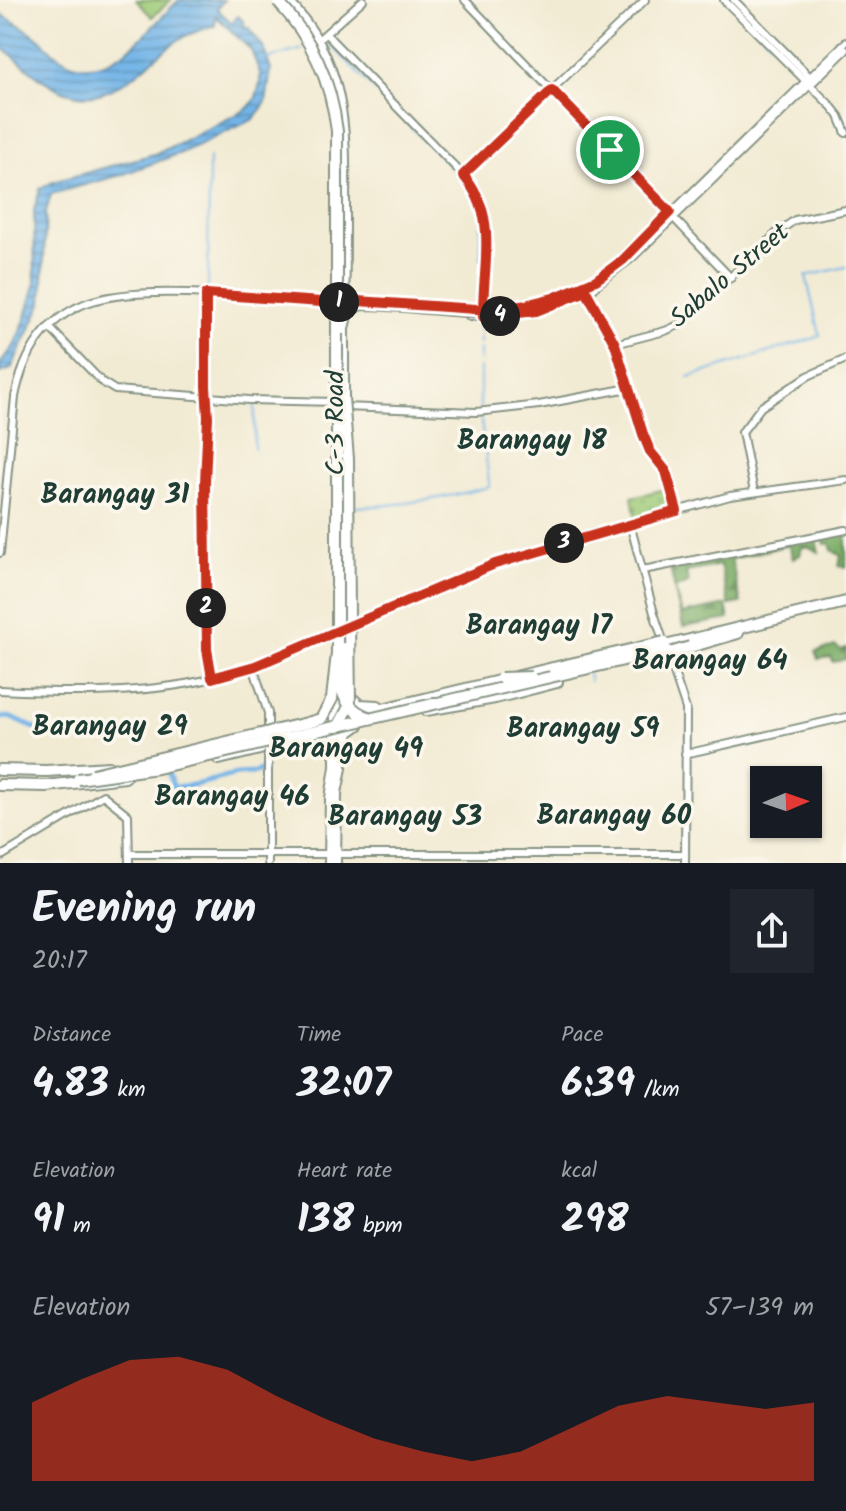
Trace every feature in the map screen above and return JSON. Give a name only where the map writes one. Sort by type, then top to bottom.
[{"type":"highway","points":[[93,774],[321,719],[332,699],[337,653],[337,131],[331,92],[319,60],[294,19],[274,0]]},
{"type":"highway","points":[[285,0],[305,24],[325,57],[342,112],[341,402],[343,676],[346,691],[350,699],[365,706],[501,678],[538,679]]},
{"type":"highway","points":[[343,331],[347,311],[361,304],[490,313],[519,311],[590,289]]},
{"type":"highway","points":[[0,776],[126,778],[329,733],[343,721],[350,705],[351,690],[348,473],[341,402]]},
{"type":"highway","points":[[332,470],[337,547]]},
{"type":"highway","points":[[78,779],[157,768],[846,604]]},
{"type":"highway","points":[[339,757],[348,732],[359,724],[407,708],[553,668],[744,628]]},
{"type":"highway","points":[[338,724],[372,712],[495,698],[744,628]]},
{"type":"highway","points":[[337,653],[344,698],[354,710],[373,719],[386,719],[478,699],[538,679]]},
{"type":"highway","points":[[342,677],[348,701],[361,710],[372,712]]},
{"type":"highway","points":[[0,776],[93,774],[155,764],[538,679]]},
{"type":"highway","points":[[338,724],[359,724]]},
{"type":"highway","points":[[0,776],[46,786],[109,780],[268,736]]},
{"type":"main road","name":"C-3 Road","points":[[274,0],[314,44]]},
{"type":"main road","name":"C-3 Road","points":[[285,0],[301,16],[339,91],[345,129],[341,402]]},
{"type":"main road","name":"C-3 Road","points":[[328,72],[336,130],[342,303],[342,677],[333,858]]},
{"type":"main road","points":[[344,289],[358,304],[344,317]]},
{"type":"main road","name":"C-3 Road","points":[[338,724],[335,694],[340,629]]},
{"type":"main road","points":[[317,725],[331,713],[335,694]]},
{"type":"main road","points":[[268,736],[317,725],[338,724]]},
{"type":"main road","points":[[314,735],[338,724]]},
{"type":"main road","points":[[268,736],[314,735],[327,738],[339,757]]},
{"type":"street","points":[[314,44],[363,0]]},
{"type":"street","points":[[465,0],[731,278]]},
{"type":"street","points":[[463,175],[645,0]]},
{"type":"street","points":[[724,0],[810,82]]},
{"type":"street","points":[[734,0],[837,113],[845,131]]},
{"type":"street","points":[[326,34],[463,175],[478,195],[485,215],[484,310]]},
{"type":"street","points":[[810,82],[846,42]]},
{"type":"street","points":[[0,553],[20,373],[34,343],[49,327],[77,307],[110,297],[206,294],[536,311],[590,289],[612,275],[846,50]]},
{"type":"street","name":"Sabalo Street","points":[[615,344],[673,328],[690,317],[779,231],[795,220],[846,210]]},
{"type":"street","points":[[484,310],[534,303],[584,286],[623,260],[652,234]]},
{"type":"street","points":[[590,289],[615,344],[650,451],[666,471],[677,511]]},
{"type":"street","points":[[206,294],[207,649],[212,678]]},
{"type":"street","points":[[49,327],[103,383],[115,390],[206,398],[341,402],[480,412],[539,405],[629,388]]},
{"type":"street","points":[[754,492],[742,432],[761,407],[818,370],[846,359]]},
{"type":"street","points":[[0,690],[66,693],[137,690],[212,678],[253,666],[495,564],[754,492],[846,480]]},
{"type":"street","points":[[630,524],[668,658],[684,698],[685,863]]},
{"type":"street","points":[[643,570],[846,530]]},
{"type":"street","points":[[253,666],[265,701],[268,736],[268,863]]},
{"type":"street","points":[[685,754],[846,717]]},
{"type":"street","points":[[0,857],[103,795],[128,815],[129,863]]},
{"type":"street","points":[[129,854],[268,854],[333,858],[476,853],[685,854]]},
{"type":"street","points":[[476,853],[476,863]]},
{"type":"green space","points":[[136,0],[171,0],[152,17]]},
{"type":"green space","points":[[670,488],[675,509],[636,519],[632,497]]},
{"type":"green space","points":[[846,531],[846,567],[839,566],[841,556],[832,550],[830,543],[825,544],[823,538],[816,540],[819,552],[802,547],[800,555],[793,559],[789,545],[731,559],[741,603],[729,605],[720,565],[686,572],[688,583],[675,589],[670,567]]},
{"type":"green space","points":[[676,596],[682,614],[726,605],[729,619],[683,627]]},
{"type":"green space","points":[[835,646],[841,650],[846,648],[846,659],[833,662],[831,657],[818,659],[816,652]]},
{"type":"water","points":[[179,0],[224,0],[217,9],[232,23],[238,16],[244,22],[245,29],[248,27],[263,47],[271,70],[266,102],[254,119],[181,153],[121,175],[51,194],[46,212],[42,304],[11,369],[0,373],[0,364],[14,346],[25,320],[35,285],[34,210],[40,189],[53,182],[158,153],[246,110],[255,100],[260,73],[251,50],[216,16],[215,26],[180,39],[111,90],[95,95],[79,95],[45,81],[0,46],[0,14],[32,33],[61,58],[78,65],[94,66],[126,51]]},
{"type":"waterway","points":[[747,18],[770,42]]},
{"type":"waterway","points":[[323,45],[335,49],[415,131]]},
{"type":"waterway","points":[[266,59],[303,49]]},
{"type":"waterway","points":[[840,114],[846,123]]},
{"type":"waterway","points":[[417,133],[433,149]]},
{"type":"waterway","points":[[438,154],[462,179]]},
{"type":"waterway","points":[[208,292],[209,158]]},
{"type":"waterway","points":[[481,225],[481,274]]},
{"type":"waterway","points":[[812,339],[820,335],[806,276],[846,267]]},
{"type":"waterway","points":[[480,302],[481,278]]},
{"type":"waterway","points":[[480,320],[480,335]]},
{"type":"waterway","points":[[480,337],[480,343]]},
{"type":"waterway","points":[[689,377],[811,339]]},
{"type":"waterway","points":[[480,349],[480,362]]},
{"type":"waterway","points":[[480,368],[480,408]]},
{"type":"waterway","points":[[254,448],[255,405]]},
{"type":"waterway","points":[[480,414],[483,436]]},
{"type":"waterway","points":[[484,442],[489,482]]},
{"type":"waterway","points":[[354,507],[439,498],[489,487],[489,484]]},
{"type":"waterway","points":[[588,674],[590,681]]},
{"type":"waterway","points":[[0,718],[9,717],[44,732]]},
{"type":"waterway","points":[[168,772],[173,787],[181,787],[264,768]]},
{"type":"district","name":"Barangay 18","points":[[532,441]]},
{"type":"district","name":"Barangay 31","points":[[115,495]]},
{"type":"district","name":"Barangay 17","points":[[539,626]]},
{"type":"district","name":"Barangay 64","points":[[710,661]]},
{"type":"district","name":"Barangay 29","points":[[110,727]]},
{"type":"district","name":"Barangay 59","points":[[583,729]]},
{"type":"district","name":"Barangay 49","points":[[346,749]]},
{"type":"district","name":"Barangay 46","points":[[232,797]]},
{"type":"district","name":"Barangay 60","points":[[614,816]]},
{"type":"district","name":"Barangay 53","points":[[405,817]]},
{"type":"route","points":[[610,150],[552,90],[463,175],[478,195],[485,215],[485,264],[483,309],[483,317],[536,311],[586,291],[615,344],[643,434],[650,451],[665,468],[677,511],[495,564],[255,666],[212,678],[207,657],[206,294],[483,309],[509,308],[553,298],[608,272],[670,212],[610,150]]}]
